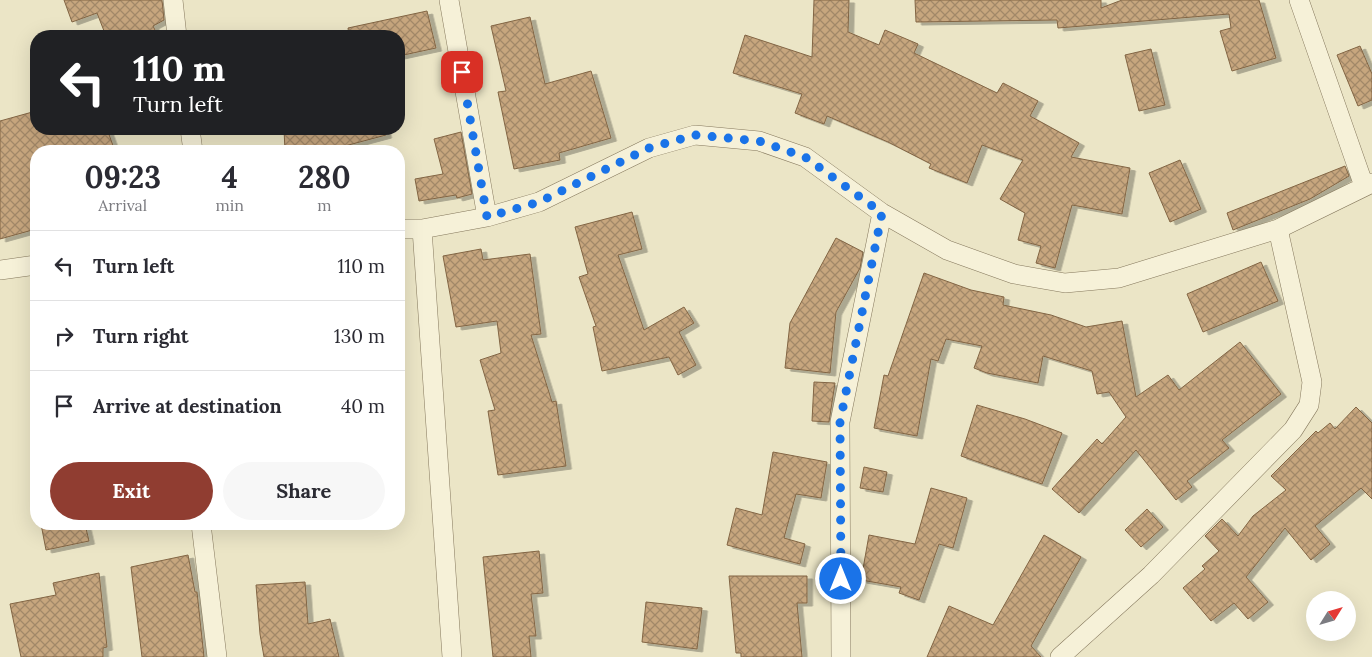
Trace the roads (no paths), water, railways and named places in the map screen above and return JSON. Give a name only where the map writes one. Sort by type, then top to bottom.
[{"type":"street","points":[[173,0],[177,30]]},
{"type":"street","points":[[449,0],[487,217]]},
{"type":"street","points":[[405,229],[422,229],[487,217],[539,202],[649,148],[695,135],[759,141],[805,157],[882,213],[947,250],[1014,274],[1066,283],[1119,278],[1278,229],[1368,184],[1299,0]]},
{"type":"street","points":[[842,657],[840,422],[882,213]]},
{"type":"street","points":[[422,229],[452,657]]},
{"type":"street","points":[[1060,657],[1152,575],[1292,430],[1309,405],[1312,382],[1278,229]]},
{"type":"street","points":[[0,270],[30,266]]},
{"type":"street","points":[[202,530],[217,657]]}]
